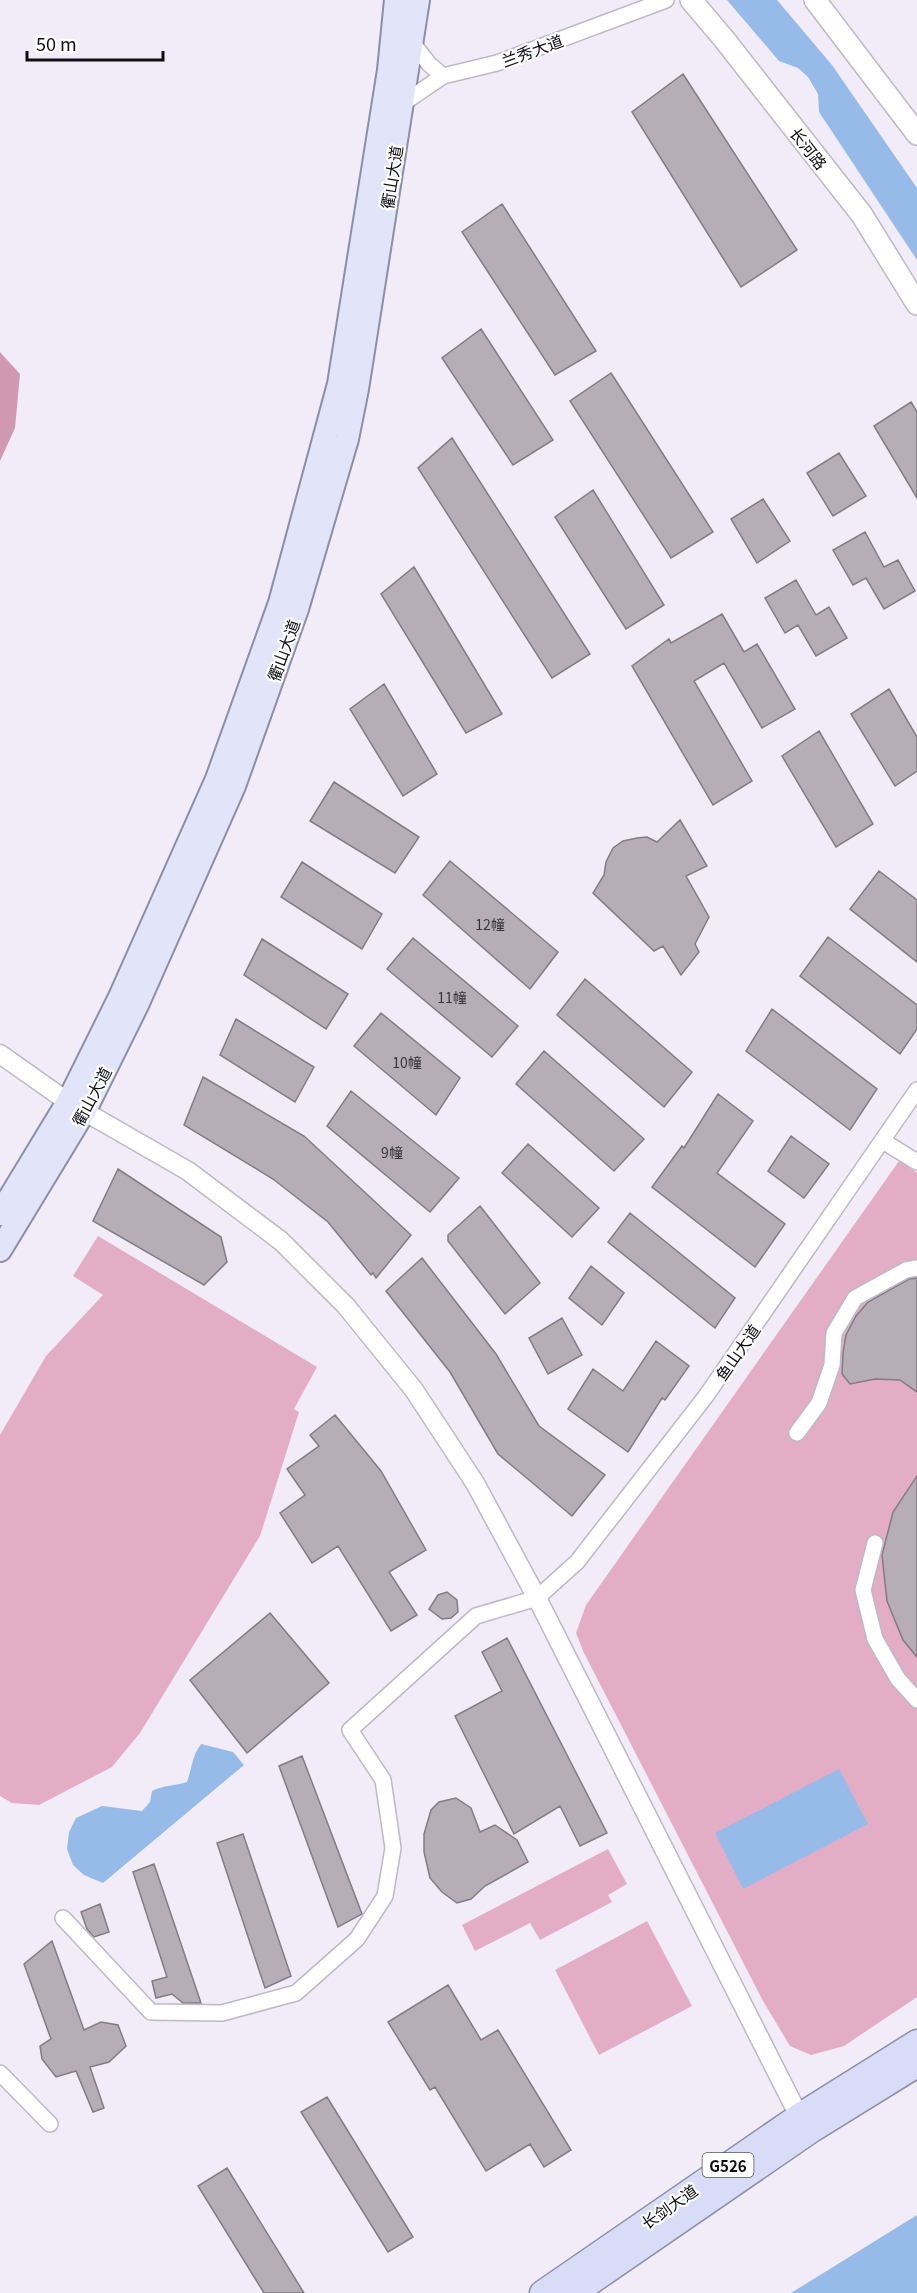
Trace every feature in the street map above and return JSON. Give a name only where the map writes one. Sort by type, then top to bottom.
[{"type":"highway","name":"长剑大道","points":[[542,2293],[800,2116],[917,2042]]},
{"type":"highway","name":"长剑大道","points":[[575,2293],[812,2130],[917,2065]]},
{"type":"main road","name":"衢山大道","points":[[0,1214],[76,1106],[120,997],[217,779],[280,603],[339,384],[389,70],[396,0]]},
{"type":"main road","name":"衢山大道","points":[[0,1250],[76,1106],[137,1005],[234,786],[297,609],[347,439],[357,389],[418,0]]},
{"type":"main road","name":"长河路","points":[[691,0],[862,215],[917,304]]},
{"type":"main road","points":[[815,0],[917,134]]},
{"type":"street","name":"兰秀大道","points":[[402,104],[443,76],[497,63],[666,0]]},
{"type":"street","points":[[412,42],[429,64],[443,76]]},
{"type":"street","points":[[0,1054],[76,1106],[188,1171],[281,1240],[346,1306],[414,1390],[475,1483],[537,1598],[800,2116]]},
{"type":"street","name":"鱼山大道","points":[[537,1598],[577,1562],[706,1396],[917,1090]]},
{"type":"street","points":[[883,1141],[917,1162]]},
{"type":"street","points":[[797,1432],[819,1402],[831,1365],[834,1333],[855,1298],[906,1270],[917,1268]]},
{"type":"street","points":[[875,1543],[863,1590],[875,1640],[898,1679],[917,1700]]},
{"type":"street","points":[[63,1918],[151,2012],[222,2013],[296,1993],[357,1939],[385,1896],[393,1848],[383,1780],[350,1731],[476,1616],[537,1598]]},
{"type":"street","points":[[0,2073],[50,2124]]},
{"type":"shaded area","points":[[0,352],[20,374],[15,428],[0,461]]},
{"type":"shaded area","points":[[899,1161],[917,1173],[917,1997],[844,2046],[811,2055],[790,2046],[763,2001],[584,1653],[576,1633],[586,1605]]},
{"type":"shaded area","points":[[98,1236],[317,1367],[294,1409],[299,1412],[260,1536],[140,1733],[112,1767],[39,1805],[12,1803],[0,1796],[0,1435],[46,1356],[103,1295],[73,1276]]},
{"type":"shaded area","points":[[608,1849],[627,1884],[608,1895],[612,1902],[540,1940],[530,1923],[475,1951],[462,1925]]},
{"type":"shaded area","points":[[647,1921],[692,2006],[599,2055],[555,1970]]},
{"type":"water","points":[[727,0],[777,0],[832,65],[917,188],[917,260],[819,112],[818,94],[808,77],[798,68],[779,61]]},
{"type":"water","points":[[201,1744],[233,1752],[244,1765],[103,1883],[84,1875],[73,1865],[67,1849],[69,1832],[76,1818],[102,1806],[142,1811],[150,1802],[152,1791],[187,1782]]},
{"type":"water","points":[[839,1769],[868,1824],[743,1889],[715,1833]]},
{"type":"water","points":[[917,2215],[917,2293],[791,2293]]},
{"type":"building","points":[[683,74],[797,250],[741,287],[632,112]]},
{"type":"building","points":[[502,204],[596,351],[555,375],[462,232]]},
{"type":"building","points":[[481,329],[553,440],[513,465],[442,358]]},
{"type":"building","points":[[611,373],[713,532],[671,558],[570,401]]},
{"type":"building","points":[[911,402],[917,412],[917,498],[874,426]]},
{"type":"building","points":[[452,438],[590,654],[552,678],[418,468]]},
{"type":"building","points":[[839,453],[866,496],[833,516],[807,473]]},
{"type":"building","points":[[593,490],[664,605],[626,629],[555,517]]},
{"type":"building","points":[[763,499],[790,541],[757,563],[731,519]]},
{"type":"building","points":[[865,532],[884,567],[898,560],[915,591],[884,609],[866,578],[853,585],[833,550]]},
{"type":"building","points":[[414,567],[502,714],[466,733],[381,594]]},
{"type":"building","points":[[796,580],[816,615],[829,607],[847,638],[816,656],[798,625],[785,633],[765,598]]},
{"type":"building","points":[[722,614],[744,652],[757,644],[795,709],[762,728],[724,663],[694,681],[752,781],[713,805],[632,666],[669,639],[671,643]]},
{"type":"building","points":[[384,684],[437,774],[403,796],[350,709]]},
{"type":"building","points":[[889,689],[917,737],[917,771],[895,786],[851,714]]},
{"type":"building","points":[[819,731],[873,824],[836,847],[782,756]]},
{"type":"building","points":[[334,782],[419,837],[395,873],[310,821]]},
{"type":"building","points":[[680,820],[707,866],[686,876],[709,917],[695,944],[699,952],[681,975],[663,946],[654,951],[593,893],[604,875],[606,862],[613,848],[623,841],[637,838],[647,837],[657,842]]},
{"type":"building","points":[[450,861],[558,952],[530,989],[423,895]]},
{"type":"building","points":[[302,862],[382,914],[362,949],[281,897]]},
{"type":"building","points":[[879,871],[917,900],[917,962],[850,909]]},
{"type":"building","points":[[828,937],[917,1005],[917,1029],[900,1054],[800,976]]},
{"type":"building","points":[[413,938],[518,1026],[492,1057],[387,969]]},
{"type":"building","points":[[262,939],[348,994],[326,1029],[244,975]]},
{"type":"building","points":[[585,979],[692,1072],[664,1107],[557,1015]]},
{"type":"building","points":[[772,1009],[877,1089],[850,1130],[746,1051]]},
{"type":"building","points":[[381,1013],[460,1078],[436,1115],[354,1046]]},
{"type":"building","points":[[236,1019],[314,1067],[295,1102],[220,1055]]},
{"type":"building","points":[[544,1051],[644,1139],[614,1171],[516,1084]]},
{"type":"building","points":[[203,1077],[304,1136],[411,1235],[376,1278],[373,1273],[371,1275],[328,1222],[273,1179],[184,1125]]},
{"type":"building","points":[[351,1091],[459,1178],[430,1212],[327,1126]]},
{"type":"building","points":[[718,1094],[753,1121],[717,1173],[785,1224],[755,1267],[652,1187],[682,1146],[684,1148]]},
{"type":"building","points":[[791,1136],[829,1164],[804,1198],[768,1171]]},
{"type":"building","points":[[528,1144],[599,1208],[572,1237],[502,1173]]},
{"type":"building","points":[[118,1169],[221,1237],[227,1262],[204,1285],[93,1221]]},
{"type":"building","points":[[480,1206],[540,1283],[505,1314],[448,1241],[448,1235]]},
{"type":"building","points":[[630,1213],[735,1298],[715,1328],[608,1242]]},
{"type":"building","points":[[422,1258],[496,1354],[539,1426],[605,1475],[572,1516],[498,1454],[450,1372],[386,1291]]},
{"type":"building","points":[[591,1266],[624,1293],[602,1325],[569,1298]]},
{"type":"building","points":[[917,1278],[917,1392],[900,1380],[875,1379],[850,1384],[842,1374],[843,1353],[846,1335],[856,1316],[868,1302],[909,1279]]},
{"type":"building","points":[[562,1318],[582,1355],[548,1374],[529,1338]]},
{"type":"building","points":[[656,1341],[689,1366],[665,1400],[662,1398],[628,1452],[568,1409],[593,1369],[623,1391]]},
{"type":"building","points":[[335,1415],[381,1471],[426,1550],[389,1572],[417,1615],[391,1631],[338,1546],[312,1563],[280,1513],[305,1495],[287,1469],[319,1446],[310,1435]]},
{"type":"building","points":[[917,1476],[917,1657],[903,1640],[887,1601],[882,1555],[893,1512]]},
{"type":"building","points":[[447,1592],[457,1600],[458,1612],[451,1618],[442,1619],[429,1609],[438,1595]]},
{"type":"building","points":[[270,1613],[329,1683],[247,1753],[190,1680]]},
{"type":"building","points":[[507,1638],[607,1833],[580,1846],[560,1806],[514,1834],[455,1716],[502,1691],[482,1652]]},
{"type":"building","points":[[302,1756],[362,1914],[338,1927],[279,1766]]},
{"type":"building","points":[[456,1798],[471,1808],[480,1832],[495,1825],[517,1840],[528,1862],[485,1886],[471,1899],[457,1903],[442,1892],[430,1878],[424,1852],[424,1834],[431,1810],[439,1802]]},
{"type":"building","points":[[243,1834],[291,1976],[265,1988],[217,1843]]},
{"type":"building","points":[[154,1864],[201,2003],[183,2003],[172,1994],[156,1998],[152,1981],[167,1977],[133,1872]]},
{"type":"building","points":[[100,1904],[109,1932],[94,1937],[87,1929],[81,1912]]},
{"type":"building","points":[[52,1941],[84,2030],[101,2022],[118,2025],[126,2046],[109,2062],[90,2067],[104,2108],[93,2112],[76,2071],[56,2077],[42,2059],[40,2046],[51,2039],[24,1964]]},
{"type":"building","points":[[448,1985],[481,2040],[498,2030],[571,2150],[544,2167],[530,2144],[486,2171],[435,2087],[430,2090],[388,2022]]},
{"type":"building","points":[[327,2097],[413,2237],[388,2252],[301,2112]]},
{"type":"building","points":[[227,2168],[304,2293],[264,2293],[198,2186]]}]
